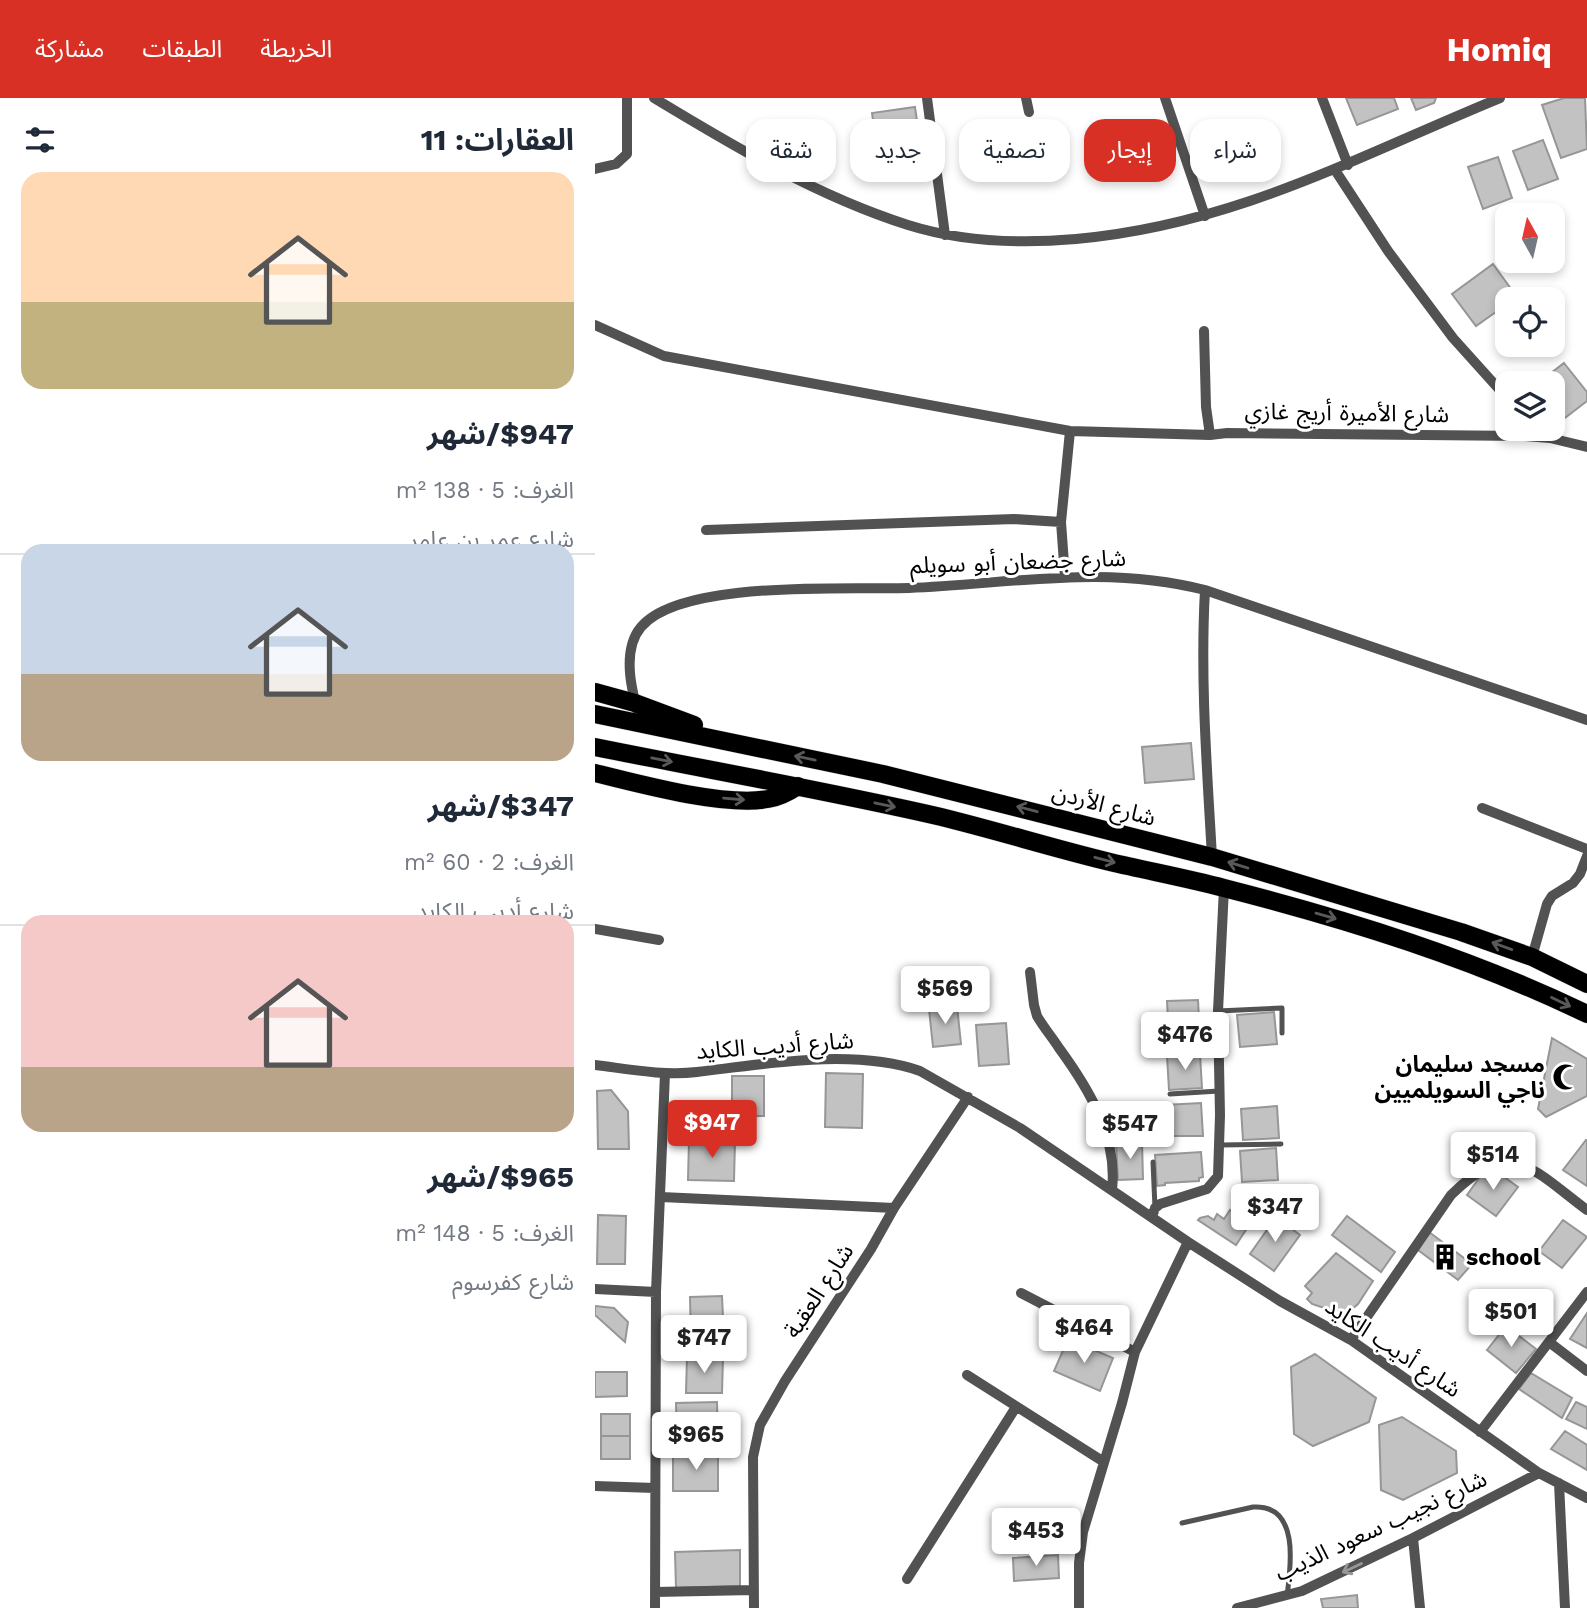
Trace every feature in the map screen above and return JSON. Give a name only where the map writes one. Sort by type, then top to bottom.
[{"type":"highway","points":[[595,692],[635,703],[770,751]]},
{"type":"highway","name":"شارع الأردن","points":[[595,714],[883,774],[1212,857],[1408,914],[1532,957],[1587,984]]},
{"type":"highway","points":[[595,747],[798,786],[935,816],[1224,888],[1437,950],[1523,984],[1587,1014]]},
{"type":"highway","points":[[595,773],[674,791],[744,800],[767,800],[784,795],[798,786]]},
{"type":"street","points":[[595,169],[616,164],[627,155],[627,98]]},
{"type":"street","points":[[653,98],[724,140],[815,188],[881,216],[945,234],[996,241],[1044,242],[1111,236],[1183,223],[1274,194],[1335,170],[1497,98]]},
{"type":"street","points":[[927,98],[945,234]]},
{"type":"street","points":[[1026,98],[1029,112]]},
{"type":"street","points":[[1165,98],[1205,215]]},
{"type":"street","points":[[1322,98],[1348,164]]},
{"type":"street","points":[[1335,170],[1388,251],[1453,338],[1495,385]]},
{"type":"street","points":[[595,325],[664,356],[1070,431],[1210,435]]},
{"type":"street","name":"شارع الأميرة أريج غازي","points":[[1204,331],[1206,407],[1210,435],[1227,433],[1495,437]]},
{"type":"street","points":[[1065,576],[1061,522],[1070,431]]},
{"type":"street","name":"شارع الأميرة أريج غازي","points":[[1562,441],[1587,447]]},
{"type":"street","points":[[706,530],[1014,519],[1061,522]]},
{"type":"street","name":"شارع جضعان أبو سويلم","points":[[641,724],[635,703],[630,656],[635,636],[652,617],[685,603],[737,593],[814,588],[907,588],[1065,576],[1161,580],[1205,590],[1587,720]]},
{"type":"street","points":[[1205,590],[1203,620],[1206,751],[1212,857]]},
{"type":"street","points":[[1482,808],[1587,849]]},
{"type":"street","points":[[1532,957],[1547,904],[1552,897],[1573,883],[1587,856]]},
{"type":"street","points":[[1153,1213],[1168,1200],[1200,1192],[1214,1183],[1218,1176],[1218,1010],[1224,888]]},
{"type":"street","points":[[595,929],[659,940]]},
{"type":"street","points":[[1030,972],[1037,1016],[1096,1108],[1105,1128],[1113,1164],[1112,1190]]},
{"type":"street","name":"شارع أديب الكايد","points":[[595,1065],[665,1073],[696,1072],[751,1063],[882,1062],[902,1064],[920,1071],[1020,1128],[1112,1190],[1153,1213],[1188,1242],[1280,1301],[1351,1340],[1539,1474],[1587,1499]]},
{"type":"street","points":[[655,1608],[656,1292],[665,1073]]},
{"type":"street","name":"شارع العقبة","points":[[754,1608],[753,1457],[760,1425],[785,1381],[871,1250],[894,1208],[968,1097]]},
{"type":"street","points":[[1351,1340],[1451,1195],[1471,1176],[1487,1166],[1503,1162],[1532,1169],[1587,1210]]},
{"type":"street","points":[[661,1197],[894,1208]]},
{"type":"street","points":[[1079,1608],[1079,1563],[1083,1532],[1135,1352],[1188,1242]]},
{"type":"street","points":[[595,1289],[656,1292]]},
{"type":"street","points":[[1480,1432],[1587,1292]]},
{"type":"street","points":[[1021,1293],[1135,1352]]},
{"type":"street","points":[[1549,1342],[1587,1371]]},
{"type":"street","points":[[967,1376],[1104,1462]]},
{"type":"street","points":[[907,1579],[1016,1407]]},
{"type":"street","name":"شارع نجيب سعود الذيب","points":[[1237,1608],[1302,1591],[1539,1474]]},
{"type":"street","points":[[1559,1483],[1565,1608]]},
{"type":"street","points":[[595,1486],[655,1488]]},
{"type":"street","points":[[1413,1538],[1420,1608]]},
{"type":"street","points":[[655,1592],[754,1590]]},
{"type":"lane","points":[[1218,1010],[1282,1007],[1282,1033]]},
{"type":"lane","points":[[1170,1094],[1219,1091]]},
{"type":"lane","points":[[1220,1145],[1281,1144]]},
{"type":"lane","points":[[1153,1162],[1153,1213]]},
{"type":"lane","points":[[1182,1523],[1253,1507],[1262,1506],[1273,1510],[1288,1532],[1291,1549],[1287,1596]]},
{"type":"building","points":[[1346,98],[1394,98],[1398,109],[1357,125]]},
{"type":"building","points":[[1411,98],[1436,98],[1434,103],[1416,110]]},
{"type":"building","points":[[1564,98],[1585,98],[1587,149],[1561,158],[1542,105]]},
{"type":"building","points":[[915,107],[917,119],[873,119],[872,113]]},
{"type":"building","points":[[1543,140],[1558,179],[1528,190],[1513,151]]},
{"type":"building","points":[[1498,157],[1512,198],[1483,209],[1468,167]]},
{"type":"building","points":[[1493,264],[1495,273],[1500,273],[1510,287],[1495,287],[1495,313],[1476,326],[1452,294]]},
{"type":"building","points":[[1564,363],[1587,392],[1587,401],[1565,418],[1565,371],[1554,371]]},
{"type":"building","points":[[1191,743],[1194,779],[1145,783],[1142,747]]},
{"type":"building","points":[[1198,1000],[1200,1039],[1169,1040],[1167,1001]]},
{"type":"building","points":[[957,1006],[961,1044],[933,1047],[929,1009]]},
{"type":"building","points":[[1274,1012],[1277,1044],[1240,1047],[1237,1015]]},
{"type":"building","points":[[1006,1023],[1009,1064],[979,1066],[976,1025]]},
{"type":"building","name":"مسجد سليمان ناجي السويلميين","points":[[1552,1038],[1587,1059],[1587,1096],[1546,1117],[1538,1109]]},
{"type":"building","points":[[1200,1054],[1202,1088],[1169,1090],[1167,1056]]},
{"type":"building","points":[[826,1073],[863,1074],[862,1128],[825,1127]]},
{"type":"building","points":[[732,1076],[764,1076],[764,1116],[732,1116]]},
{"type":"building","points":[[611,1090],[628,1111],[629,1149],[598,1149],[597,1091]]},
{"type":"building","points":[[1201,1103],[1203,1136],[1166,1136],[1164,1105]]},
{"type":"building","points":[[1277,1106],[1279,1138],[1243,1140],[1241,1109]]},
{"type":"building","points":[[689,1140],[735,1141],[734,1181],[688,1180]]},
{"type":"building","points":[[1587,1140],[1587,1186],[1563,1170]]},
{"type":"building","points":[[1142,1142],[1143,1179],[1118,1180],[1116,1143]]},
{"type":"building","points":[[1276,1148],[1278,1180],[1242,1182],[1240,1151]]},
{"type":"building","points":[[1201,1152],[1203,1177],[1199,1178],[1199,1181],[1157,1186],[1155,1155]]},
{"type":"building","points":[[1500,1174],[1518,1187],[1496,1216],[1467,1195],[1480,1177]]},
{"type":"building","points":[[1252,1206],[1259,1210],[1236,1245],[1198,1220],[1208,1216],[1214,1220],[1217,1214],[1224,1219],[1230,1210],[1237,1215],[1241,1210],[1246,1213]]},
{"type":"building","points":[[598,1215],[626,1216],[625,1264],[597,1264]]},
{"type":"building","points":[[1347,1216],[1395,1252],[1381,1272],[1332,1235]]},
{"type":"building","points":[[1276,1217],[1300,1235],[1274,1271],[1250,1254]]},
{"type":"building","points":[[1563,1220],[1587,1237],[1562,1268],[1539,1251]]},
{"type":"building","name":"school","points":[[1429,1232],[1472,1264],[1458,1280],[1418,1250]]},
{"type":"building","points":[[1336,1253],[1373,1281],[1358,1304],[1345,1315],[1312,1304],[1307,1299],[1312,1293],[1305,1286]]},
{"type":"building","points":[[722,1296],[724,1339],[691,1341],[690,1297]]},
{"type":"building","points":[[595,1306],[614,1308],[628,1322],[625,1342],[595,1315]]},
{"type":"building","points":[[1587,1313],[1587,1348],[1570,1339]]},
{"type":"building","points":[[1506,1326],[1536,1349],[1516,1373],[1487,1350]]},
{"type":"building","points":[[1068,1339],[1113,1358],[1100,1391],[1054,1371]]},
{"type":"building","points":[[1315,1354],[1376,1398],[1369,1422],[1313,1446],[1294,1434],[1291,1367]]},
{"type":"building","points":[[687,1357],[723,1358],[722,1393],[686,1393]]},
{"type":"building","points":[[595,1372],[627,1372],[627,1396],[595,1397]]},
{"type":"building","points":[[1531,1373],[1572,1398],[1562,1418],[1519,1389]]},
{"type":"building","points":[[717,1402],[718,1441],[677,1442],[676,1403]]},
{"type":"building","points":[[1576,1402],[1587,1407],[1587,1429],[1566,1419]]},
{"type":"building","points":[[601,1414],[630,1414],[630,1436],[601,1436]]},
{"type":"building","points":[[1402,1417],[1456,1451],[1457,1473],[1403,1500],[1381,1490],[1379,1425]]},
{"type":"building","points":[[1565,1431],[1587,1445],[1587,1470],[1551,1449]]},
{"type":"building","points":[[601,1436],[630,1436],[630,1459],[601,1459]]},
{"type":"building","points":[[718,1452],[718,1491],[673,1491],[673,1454]]},
{"type":"building","points":[[740,1550],[740,1586],[676,1588],[675,1552]]},
{"type":"building","points":[[1058,1555],[1059,1578],[1014,1581],[1013,1558]]},
{"type":"building","points":[[1357,1595],[1358,1608],[1323,1608],[1321,1599]]},
{"type":"place","name":"مسجد سليمان ناجي السويلميين","points":[[1566,1077]]},
{"type":"place","name":"school","points":[[1445,1257]]}]
